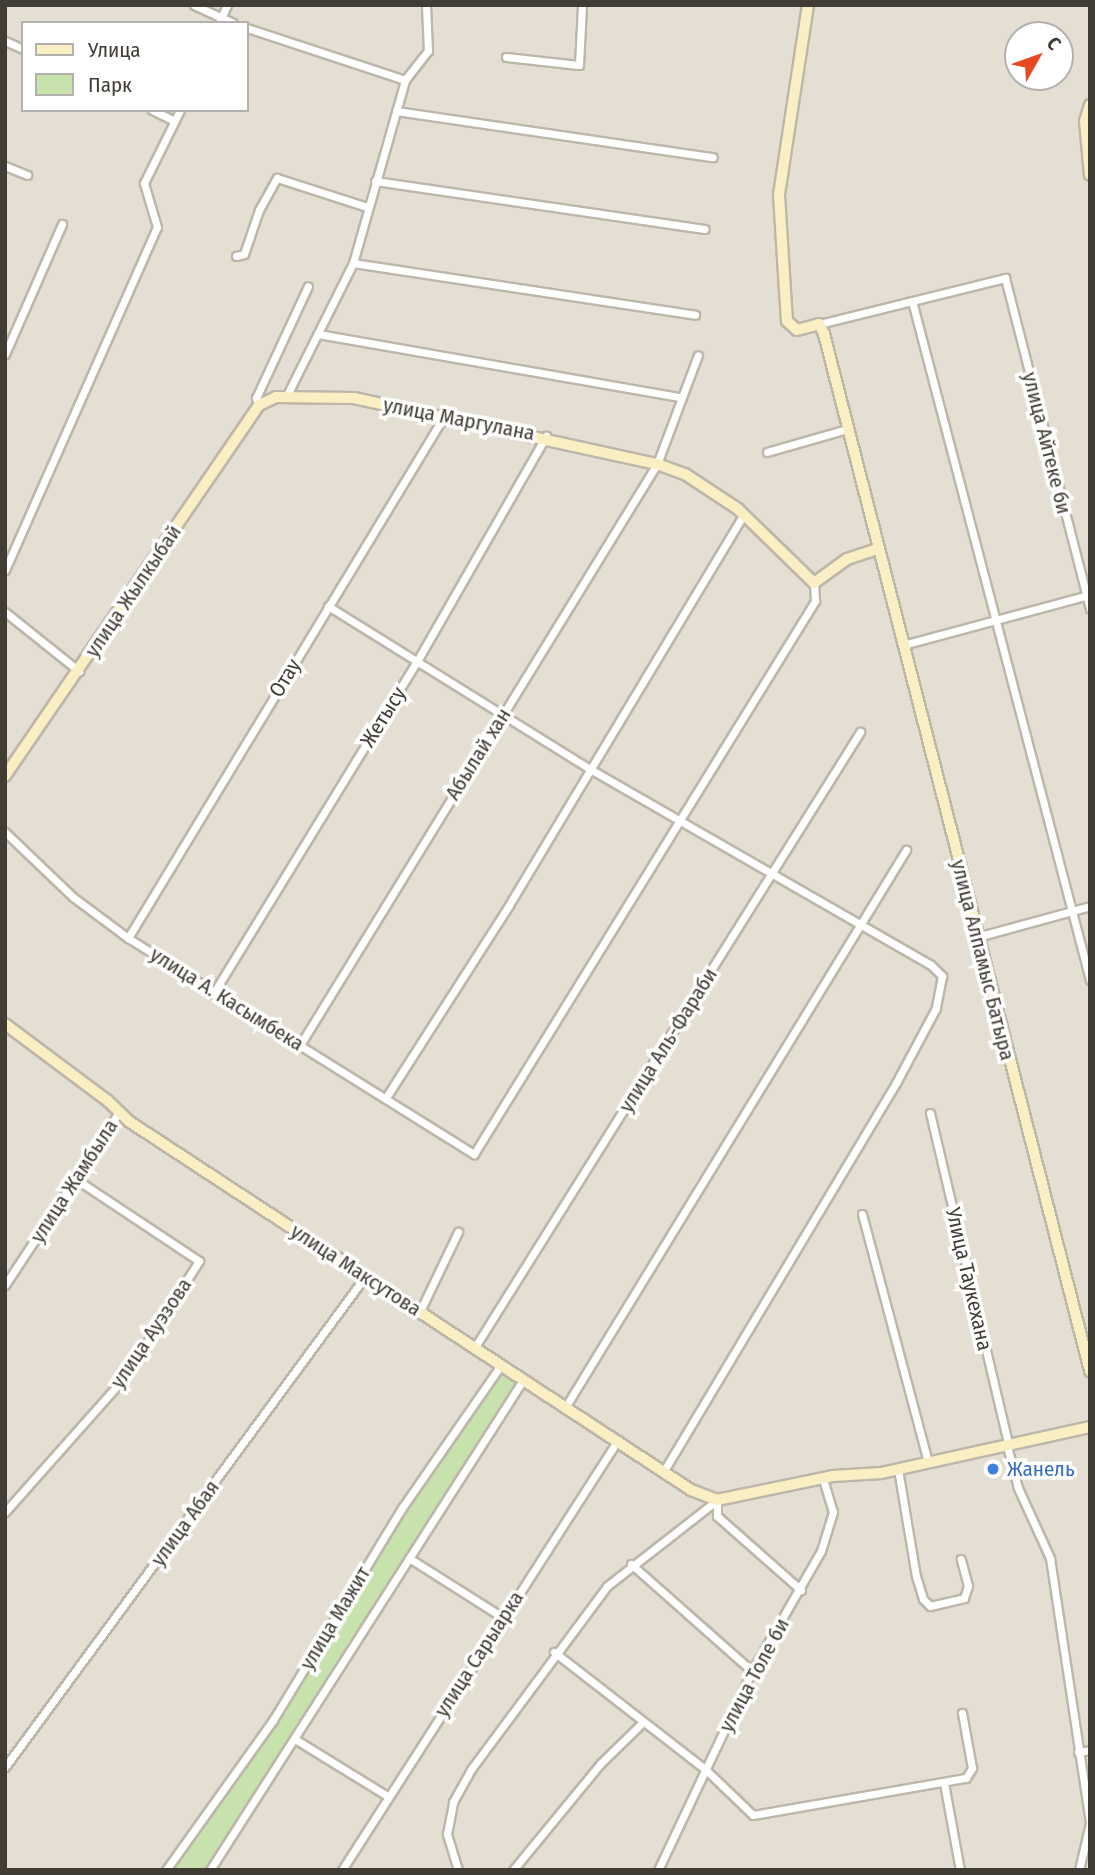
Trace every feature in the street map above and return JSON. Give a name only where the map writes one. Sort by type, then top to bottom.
[{"type":"street","points":[[194,5],[220,20],[228,5]]},
{"type":"street","points":[[287,395],[353,263],[405,80],[428,51],[426,5]]},
{"type":"street","points":[[506,57],[579,65],[582,5]]},
{"type":"street","points":[[808,5],[779,195],[787,320],[797,330],[912,301],[1090,980]]},
{"type":"street","points":[[248,28],[405,80]]},
{"type":"street","points":[[5,41],[21,48]]},
{"type":"street","points":[[1090,105],[1085,121],[1090,175]]},
{"type":"street","points":[[396,111],[713,157]]},
{"type":"street","points":[[156,112],[175,121]]},
{"type":"street","points":[[5,570],[157,227],[144,183],[179,112]]},
{"type":"street","points":[[5,166],[27,175]]},
{"type":"street","points":[[236,256],[244,254],[259,210],[277,178],[367,207]]},
{"type":"street","points":[[375,181],[705,229]]},
{"type":"street","points":[[5,354],[62,224]]},
{"type":"street","points":[[353,263],[695,315]]},
{"type":"street","name":"улица Айтеке би","points":[[912,301],[1005,278],[1090,608]]},
{"type":"street","points":[[259,405],[256,398],[308,286]]},
{"type":"street","name":"улица Алпамыс Батыра","points":[[819,324],[1090,1371]]},
{"type":"street","points":[[318,334],[679,397]]},
{"type":"street","name":"Абылай хан","points":[[300,1045],[657,464],[679,397],[698,355]]},
{"type":"street","name":"улица Маргулана","points":[[259,405],[287,395],[354,398],[443,418],[546,436],[657,464],[685,474],[743,516],[814,583]]},
{"type":"street","name":"улица Жылкыбай","points":[[5,776],[259,405]]},
{"type":"street","name":"Отау","points":[[128,938],[443,418]]},
{"type":"street","points":[[767,452],[847,429]]},
{"type":"street","name":"Жетысу","points":[[213,993],[416,663],[546,436]]},
{"type":"street","points":[[387,1096],[743,516]]},
{"type":"street","points":[[679,822],[815,601],[814,583],[847,559],[877,550]]},
{"type":"street","points":[[903,645],[1088,595]]},
{"type":"street","points":[[328,606],[590,769],[931,965],[942,976],[936,1008],[664,1470]]},
{"type":"street","points":[[5,612],[79,671]]},
{"type":"street","name":"улица Аль-Фараби","points":[[475,1347],[860,733]]},
{"type":"street","name":"улица А. Касымбека","points":[[5,832],[73,897],[128,938],[213,993],[387,1096],[461,1149],[474,1154],[484,1145],[484,1136],[679,822]]},
{"type":"street","points":[[566,1406],[906,850]]},
{"type":"street","points":[[977,937],[1090,906]]},
{"type":"street","name":"улица Максутова","points":[[5,1024],[119,1112],[364,1278],[420,1311],[691,1490],[717,1500]]},
{"type":"street","name":"улица Жамбыла","points":[[5,1285],[77,1181],[119,1112]]},
{"type":"street","name":"Улица Таукехана","points":[[930,1113],[1018,1488],[1050,1558],[1090,1823],[1079,1870]]},
{"type":"street","name":"улица Ауэзова","points":[[5,1512],[125,1377],[199,1261],[77,1181]]},
{"type":"street","points":[[862,1214],[928,1462]]},
{"type":"street","points":[[420,1311],[458,1233]]},
{"type":"street","name":"улица Абая","points":[[5,1767],[364,1278]]},
{"type":"street","name":"улица Мажит","points":[[166,1870],[273,1720],[402,1508],[501,1365]]},
{"type":"street","points":[[210,1870],[523,1380]]},
{"type":"street","points":[[458,1870],[447,1834],[453,1802],[472,1768],[554,1652],[607,1586],[631,1564],[717,1500],[823,1479],[898,1469],[1090,1427]]},
{"type":"street","name":"улица Сарыарка","points":[[342,1870],[618,1440]]},
{"type":"street","points":[[898,1469],[916,1576],[923,1599],[930,1606],[964,1598],[968,1586],[961,1559]]},
{"type":"street","name":"улица Толе би","points":[[659,1869],[752,1671],[801,1590],[829,1532],[833,1513],[823,1479]]},
{"type":"street","points":[[717,1500],[717,1516],[801,1590]]},
{"type":"street","points":[[409,1558],[502,1617]]},
{"type":"street","points":[[631,1564],[752,1671]]},
{"type":"street","points":[[554,1652],[642,1723],[705,1769],[753,1815],[966,1778],[972,1768],[962,1713]]},
{"type":"street","points":[[513,1870],[600,1764],[642,1723]]},
{"type":"street","points":[[295,1739],[389,1797]]},
{"type":"street","points":[[1078,1752],[1090,1751]]},
{"type":"street","points":[[944,1783],[960,1870]]},
{"type":"shaded area","points":[[5,5],[1090,5],[1090,1870],[5,1870]]},
{"type":"green space","points":[[509,1366],[524,1378],[207,1870],[163,1870],[272,1720],[466,1414]]},
{"type":"place","name":"Жанель","points":[[993,1469]]}]
